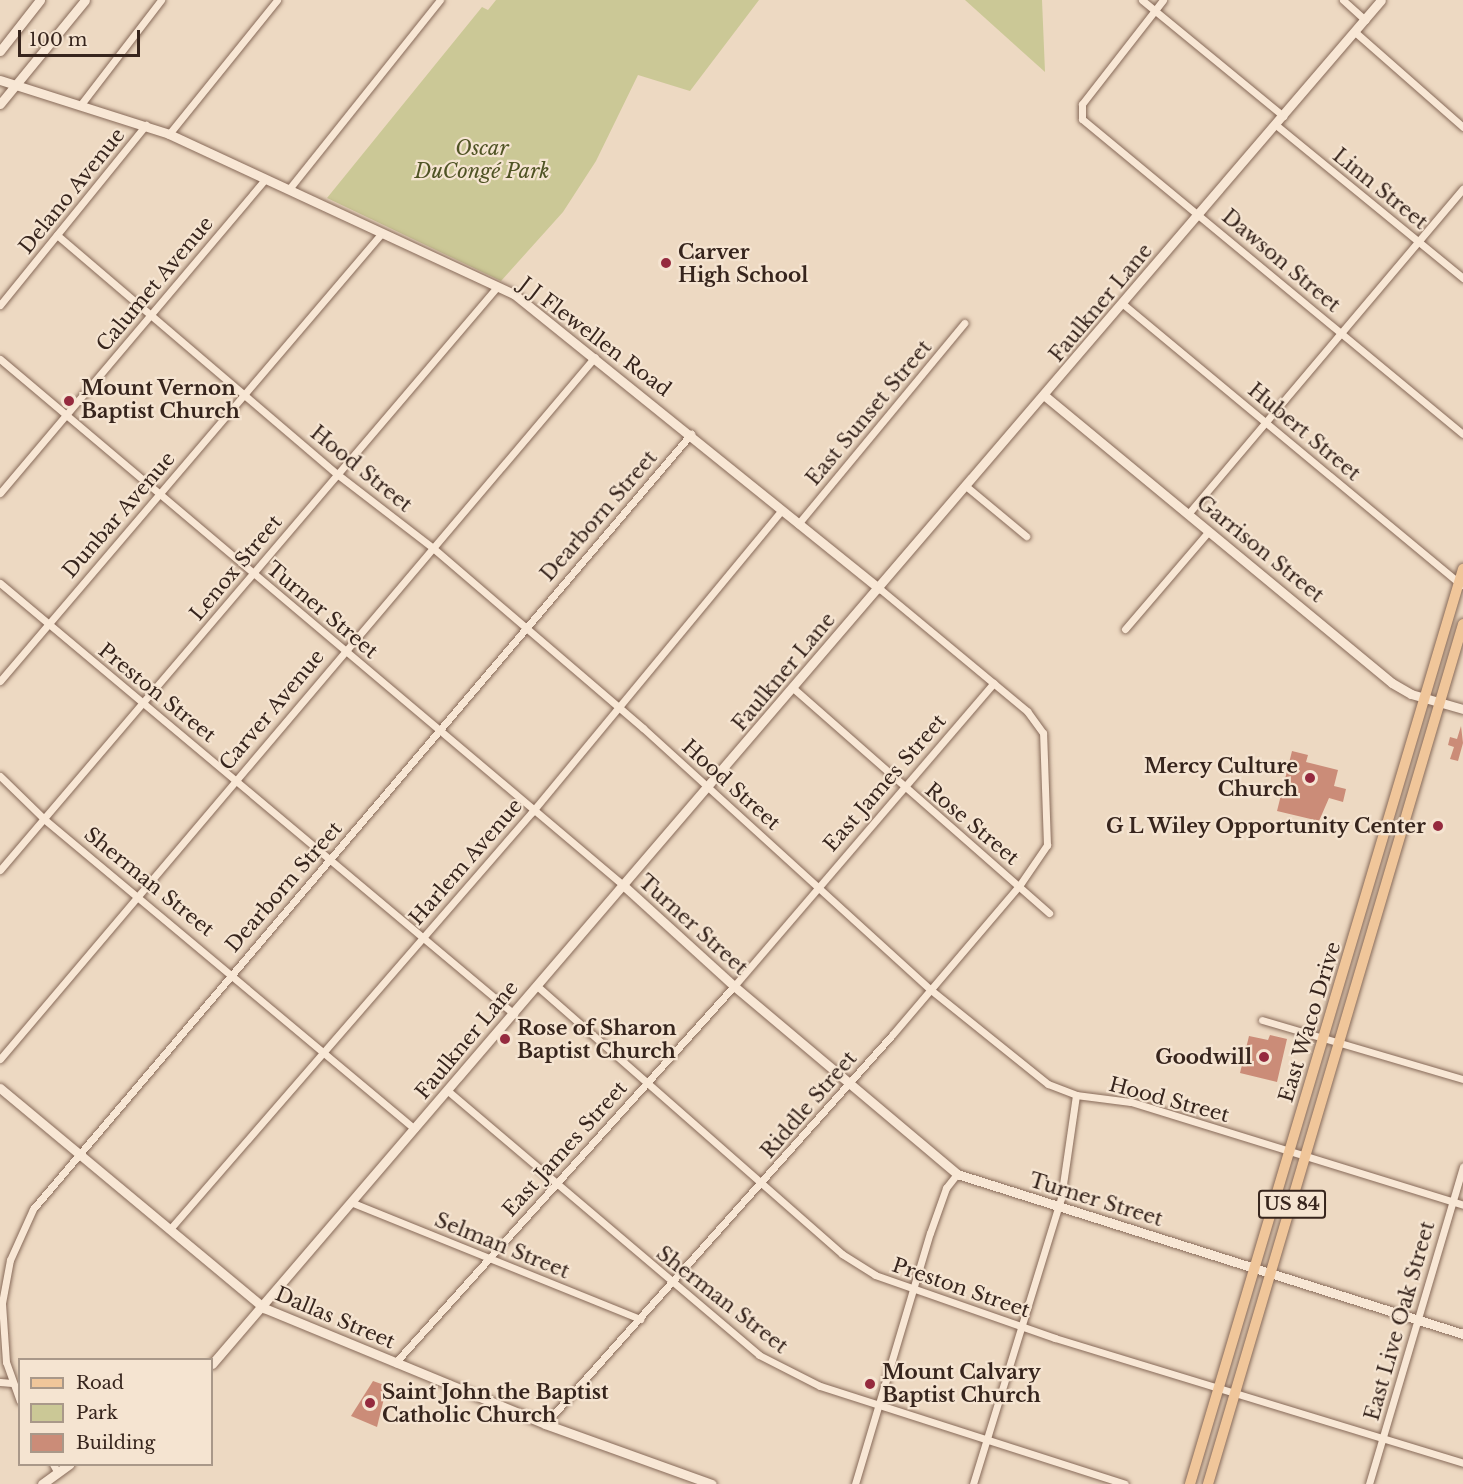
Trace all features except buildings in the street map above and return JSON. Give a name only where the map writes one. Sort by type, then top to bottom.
[{"type":"main road","name":"East Waco Drive","points":[[1190,1484],[1427,699],[1461,585],[1463,569]]},
{"type":"main road","name":"East Waco Drive","points":[[1208,1484],[1342,1043],[1463,624]]},
{"type":"street","points":[[0,51],[40,0]]},
{"type":"street","points":[[0,104],[85,0]]},
{"type":"street","points":[[82,103],[161,0]]},
{"type":"street","points":[[169,134],[277,0]]},
{"type":"street","points":[[289,189],[440,0]]},
{"type":"street","points":[[1142,0],[1283,116]]},
{"type":"street","points":[[1154,11],[1163,0]]},
{"type":"street","points":[[1343,0],[1365,20]]},
{"type":"street","name":"Faulkner Lane","points":[[213,1363],[264,1308],[623,885],[967,488],[1381,0]]},
{"type":"street","name":"Dawson Street","points":[[1154,11],[1082,104],[1079,113],[1463,434]]},
{"type":"street","points":[[1355,32],[1463,127]]},
{"type":"street","name":"J J Flewellen Road","points":[[0,80],[14,87],[82,103],[169,134],[497,287],[535,309],[1028,711],[1042,733],[1048,784]]},
{"type":"street","name":"Delano Avenue","points":[[0,305],[147,125]]},
{"type":"street","name":"Linn Street","points":[[1275,125],[1463,278]]},
{"type":"street","name":"Calumet Avenue","points":[[0,493],[265,179]]},
{"type":"street","points":[[1188,514],[1463,189]]},
{"type":"street","name":"Dunbar Avenue","points":[[0,681],[156,495],[247,395],[381,234]]},
{"type":"street","name":"Hood Street","points":[[57,235],[337,474],[434,548],[710,787],[931,990],[1048,1084],[1076,1095],[1131,1102],[1463,1205]]},
{"type":"street","name":"Lenox Street","points":[[0,870],[144,704],[497,287]]},
{"type":"street","name":"Hubert Street","points":[[1123,304],[1461,585]]},
{"type":"street","name":"East Sunset Street","points":[[798,524],[964,323]]},
{"type":"street","name":"Carver Avenue","points":[[0,1059],[595,357]]},
{"type":"street","name":"Turner Street","points":[[0,359],[156,495],[532,812],[623,885],[734,986],[957,1174],[1270,1276],[1463,1334]]},
{"type":"street","name":"Garrison Street","points":[[1045,396],[1392,683],[1427,699],[1463,710]]},
{"type":"street","name":"Dearborn Street","points":[[18,1396],[12,1383],[2,1324],[4,1265],[33,1209],[691,434]]},
{"type":"street","points":[[967,488],[1026,536]]},
{"type":"street","name":"Harlem Avenue","points":[[170,1229],[532,812],[781,511]]},
{"type":"street","points":[[1125,629],[1209,531]]},
{"type":"street","name":"Preston Street","points":[[0,583],[144,704],[237,778],[514,1014]]},
{"type":"street","name":"East James Street","points":[[395,1363],[734,986],[903,786],[994,683]]},
{"type":"street","name":"Rose Street","points":[[793,688],[1048,913]]},
{"type":"street","name":"Sherman Street","points":[[0,776],[45,819],[139,893],[415,1129]]},
{"type":"street","name":"Riddle Street","points":[[545,1424],[763,1184],[1019,886],[1047,845],[1048,784]]},
{"type":"street","name":"Preston Street","points":[[537,986],[853,1263],[1022,1327],[1463,1463]]},
{"type":"street","points":[[1262,1020],[1463,1079]]},
{"type":"street","name":"Dallas Street","points":[[0,1088],[264,1308],[545,1424],[712,1484]]},
{"type":"street","name":"Sherman Street","points":[[448,1091],[557,1182],[672,1285],[759,1355],[800,1378],[986,1443],[1125,1484]]},
{"type":"street","points":[[973,1484],[1058,1207],[1076,1095]]},
{"type":"street","name":"East Live Oak Street","points":[[1369,1484],[1463,1167]]},
{"type":"street","points":[[855,1484],[946,1188],[957,1174]]},
{"type":"street","name":"Selman Street","points":[[353,1203],[640,1319]]},
{"type":"street","points":[[0,1382],[12,1383]]},
{"type":"street","points":[[42,1484],[56,1469]]},
{"type":"green space","name":"Oscar DuCongé Park","points":[[496,0],[759,0],[690,91],[638,75],[596,161],[563,212],[501,281],[327,198],[482,7],[488,10]]},
{"type":"green space","points":[[965,0],[1042,0],[1045,72]]},
{"type":"place","name":"Carver High School","points":[[666,263]]},
{"type":"place","name":"Mount Vernon Baptist Church","points":[[69,401]]},
{"type":"place","name":"Mercy Culture Church","points":[[1310,778]]},
{"type":"place","name":"G L Wiley Opportunity Center","points":[[1438,826]]},
{"type":"place","name":"Rose of Sharon Baptist Church","points":[[505,1039]]},
{"type":"place","name":"Goodwill","points":[[1264,1057]]},
{"type":"place","name":"Mount Calvary Baptist Church","points":[[870,1384]]},
{"type":"place","name":"Saint John the Baptist Catholic Church","points":[[370,1403]]}]
